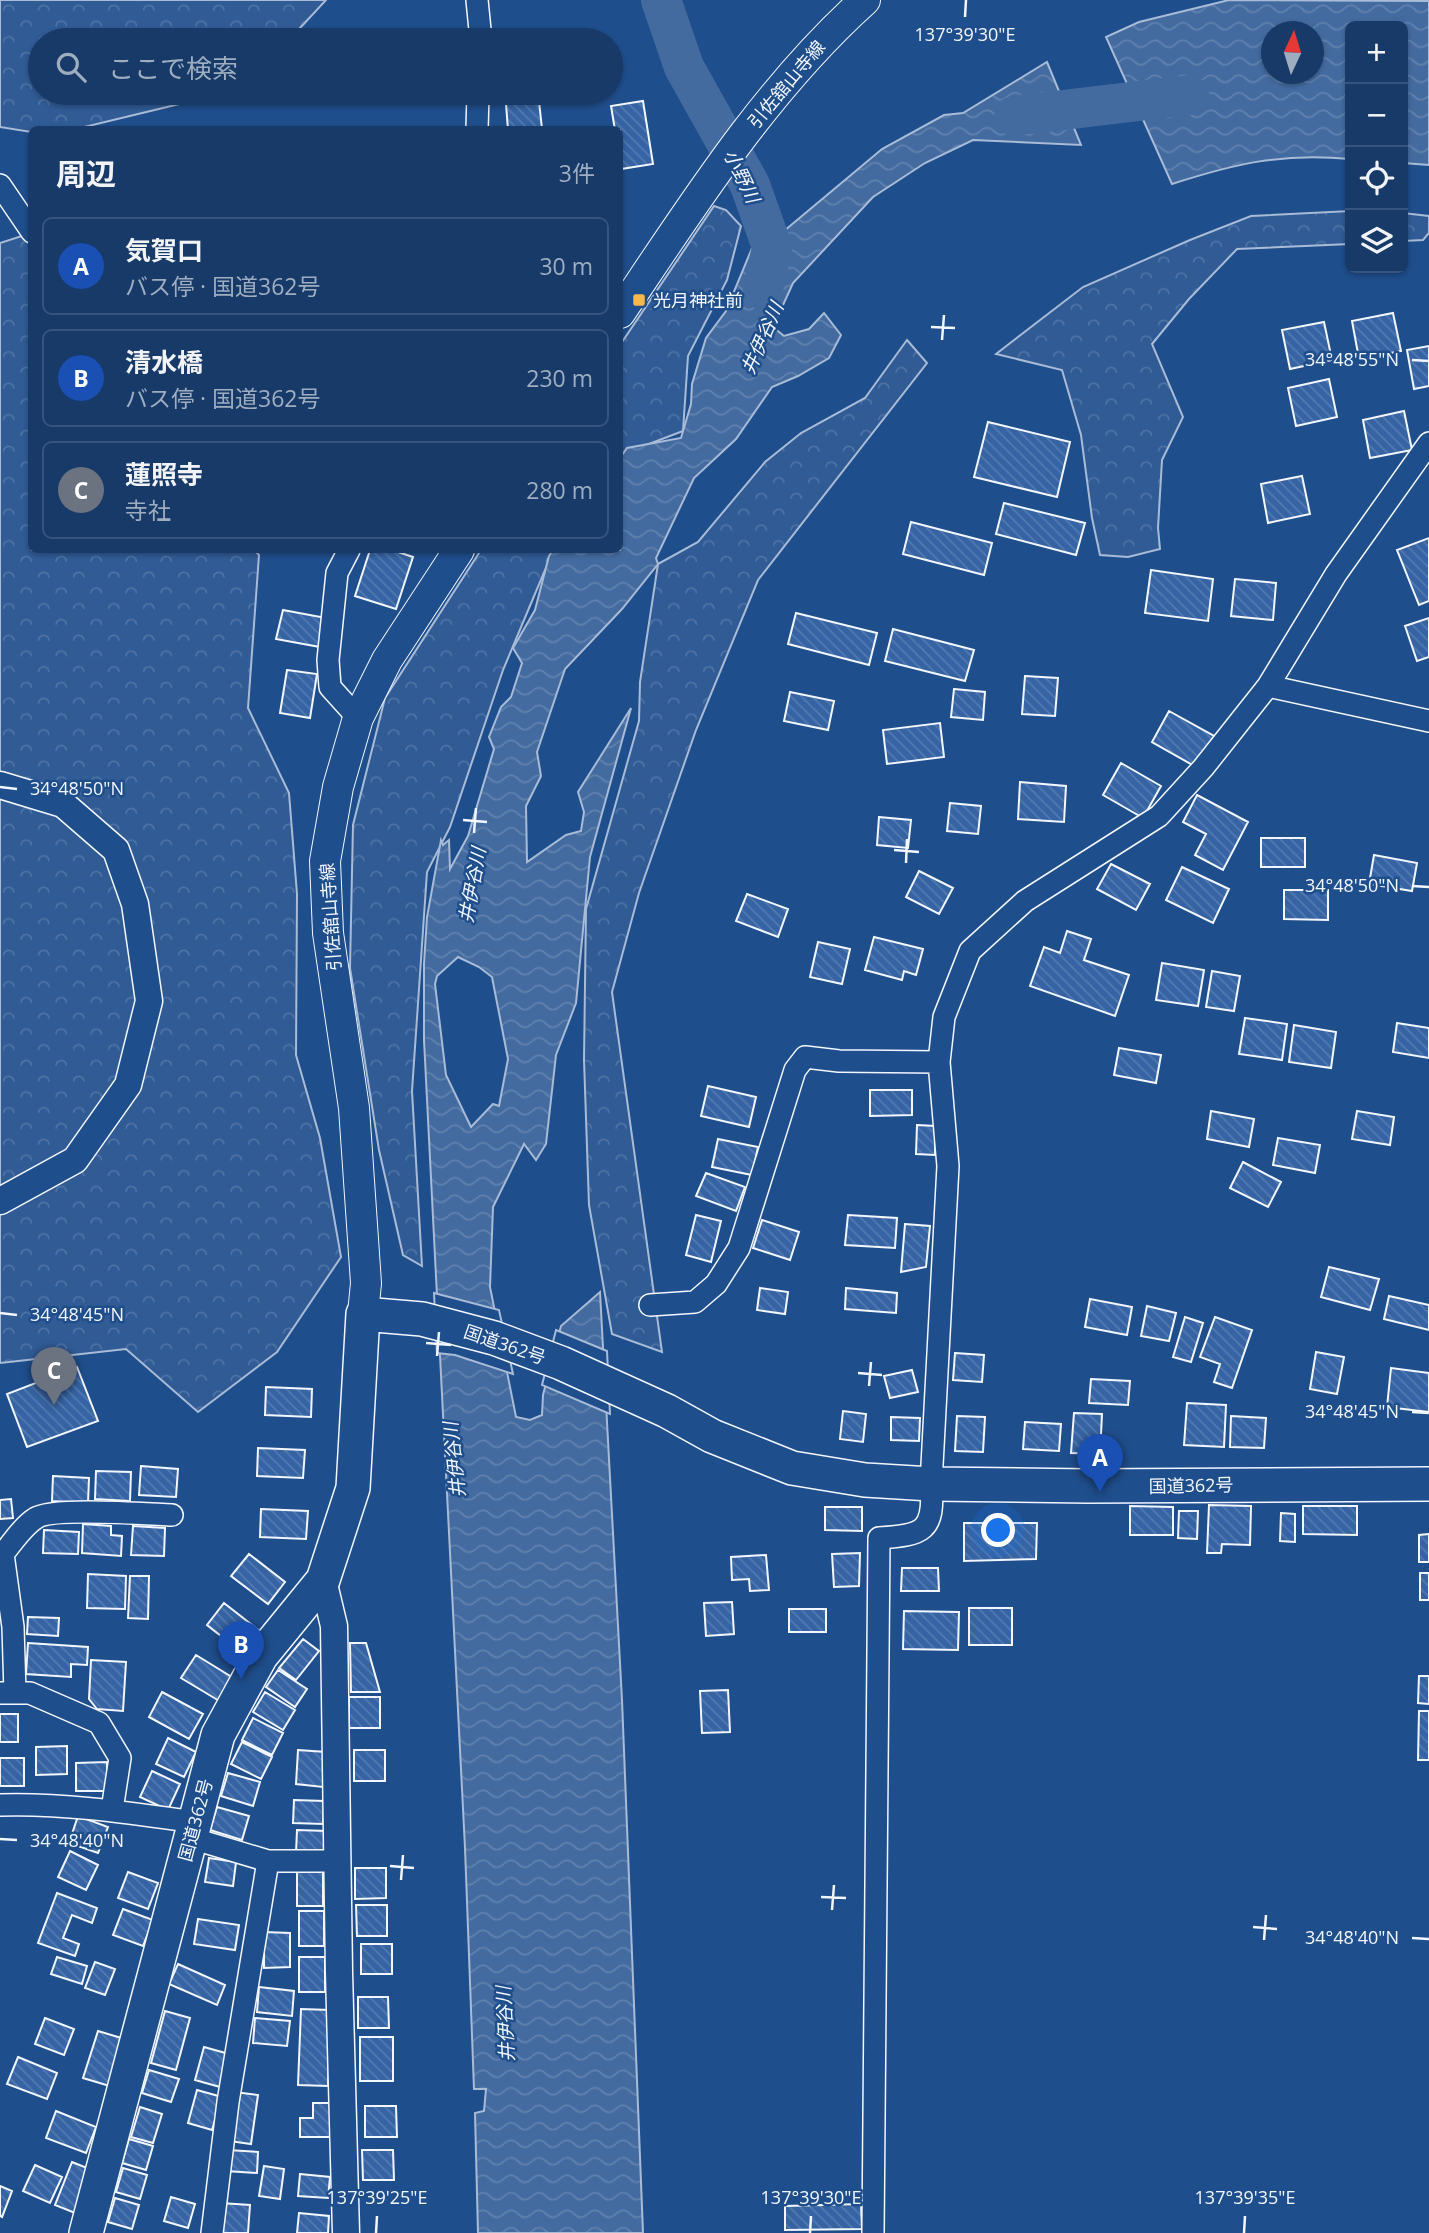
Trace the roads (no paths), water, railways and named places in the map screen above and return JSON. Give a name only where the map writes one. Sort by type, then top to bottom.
[{"type":"highway","name":"国道362号","points":[[86,2233],[218,1735],[261,1656],[323,1580],[353,1488],[363,1314],[440,1322],[494,1338],[561,1363],[641,1399],[712,1436],[792,1468],[865,1480],[931,1484],[1429,1484]]},
{"type":"main road","name":"引佐舘山寺線","points":[[623,309],[742,136],[829,33],[866,0]]},
{"type":"main road","name":"引佐舘山寺線","points":[[363,1314],[366,1283],[354,1108],[328,933],[325,861],[338,787],[358,718],[387,660],[457,553]]},
{"type":"street","points":[[477,0],[480,28]]},
{"type":"street","points":[[477,126],[478,105]]},
{"type":"street","points":[[0,185],[28,226]]},
{"type":"street","points":[[873,2233],[879,1538],[910,1536],[927,1525],[933,1507],[931,1484],[948,1166],[939,1062],[944,1017],[970,951],[1025,901],[1159,816],[1203,768],[1268,686],[1336,574],[1429,443]]},
{"type":"street","points":[[347,553],[337,573],[328,660],[330,687],[358,718]]},
{"type":"street","points":[[1268,686],[1429,721]]},
{"type":"street","points":[[0,785],[63,804],[116,850],[135,904],[149,1001],[128,1085],[75,1160],[0,1201]]},
{"type":"street","points":[[650,1305],[695,1302],[716,1284],[739,1248],[795,1070],[805,1057],[839,1061],[939,1062]]},
{"type":"street","points":[[112,1810],[120,1758],[99,1723],[30,1693],[8,1693],[13,1627],[3,1554],[37,1516],[73,1511],[172,1515]]},
{"type":"street","points":[[323,1580],[334,1626],[346,2233]]},
{"type":"street","points":[[0,1805],[30,1804],[112,1810],[193,1830],[268,1861],[338,1861]]},
{"type":"street","points":[[212,2233],[228,2102],[268,1861]]},
{"type":"water","points":[[1229,0],[1429,1],[1429,165],[1408,163],[1408,21],[1345,21],[1345,159],[1302,157],[1260,161],[1172,184],[1106,37],[1139,22]]},
{"type":"water","points":[[1047,62],[1081,145],[973,140],[925,163],[873,197],[793,283],[773,327],[784,336],[809,329],[824,313],[841,335],[829,358],[772,387],[736,439],[694,478],[656,558],[658,564],[622,609],[565,669],[537,752],[541,776],[526,806],[527,862],[566,835],[581,831],[584,812],[578,792],[631,708],[590,857],[576,1003],[556,1055],[546,1144],[536,1160],[524,1144],[493,1207],[490,1287],[516,1417],[530,1420],[542,1415],[543,1395],[561,1326],[600,1292],[622,1700],[643,2233],[478,2233],[475,2113],[484,2111],[486,2089],[474,2089],[465,1848],[424,1040],[427,917],[441,840],[443,845],[449,840],[450,869],[468,836],[494,749],[489,737],[501,707],[511,697],[522,663],[513,648],[535,610],[549,556],[551,553],[623,553],[623,454],[627,448],[681,438],[691,404],[692,384],[706,338],[726,311],[757,236],[778,236],[882,149],[944,115],[963,113]],"holes":[[[458,957],[492,977],[508,1059],[499,1106],[493,1104],[471,1127],[446,1075],[435,984],[437,976]]]},
{"type":"waterway","name":"小野川","points":[[661,0],[684,67],[750,185],[772,247],[763,290]]},
{"type":"waterway","name":"井伊谷川","points":[[1014,116],[1189,95]]},
{"type":"place","name":"光月神社前","points":[[639,300]]},
{"type":"place","name":"蓮照寺","points":[[54,1405]]},
{"type":"place","name":"気賀口","points":[[1100,1492]]},
{"type":"place","name":"清水橋","points":[[241,1679]]}]
